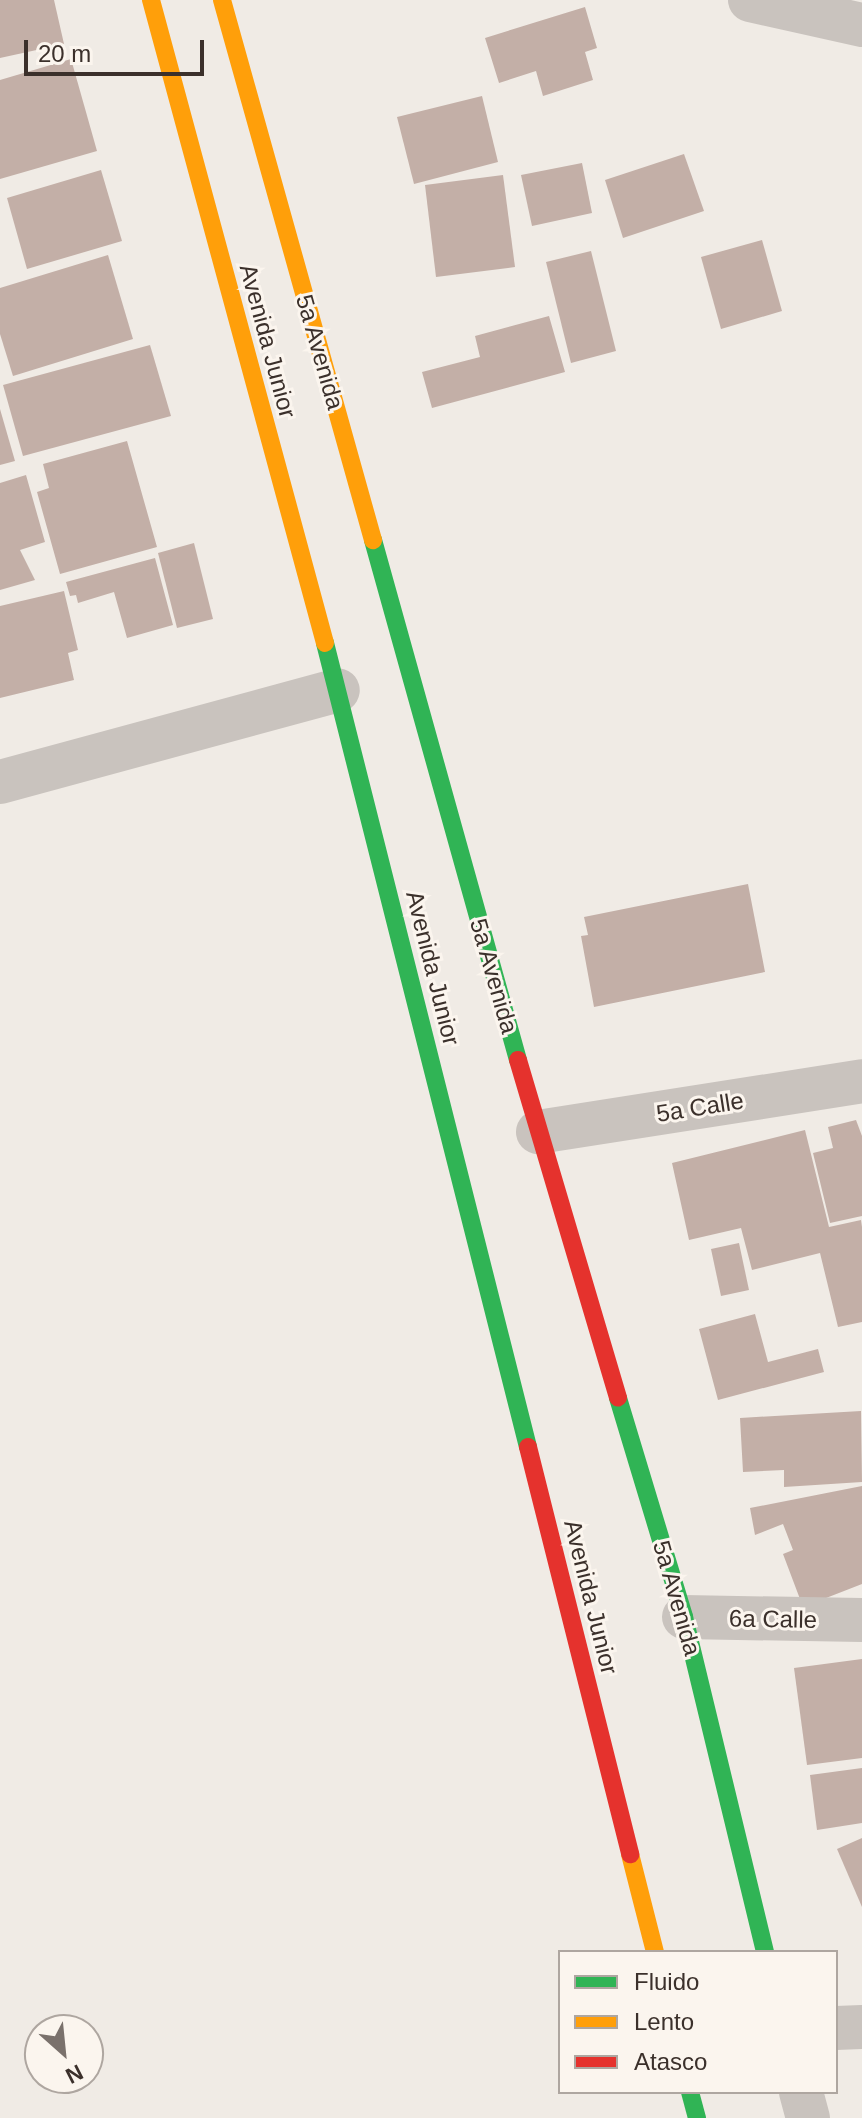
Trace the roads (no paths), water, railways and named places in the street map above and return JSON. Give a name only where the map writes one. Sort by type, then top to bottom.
[{"type":"main road","name":"Avenida Junior","points":[[151,0],[338,690],[654,1950]]},
{"type":"main road","name":"5a Avenida","points":[[222,0],[538,1132],[684,1617],[765,1950]]},
{"type":"main road","points":[[691,2094],[697,2118]]},
{"type":"street","points":[[750,0],[862,25]]},
{"type":"street","points":[[0,782],[338,690]]},
{"type":"street","name":"5a Calle","points":[[538,1132],[862,1081]]},
{"type":"street","name":"6a Calle","points":[[684,1617],[862,1620]]},
{"type":"street","points":[[838,2028],[862,2027]]},
{"type":"street","points":[[802,2094],[808,2118]]}]
